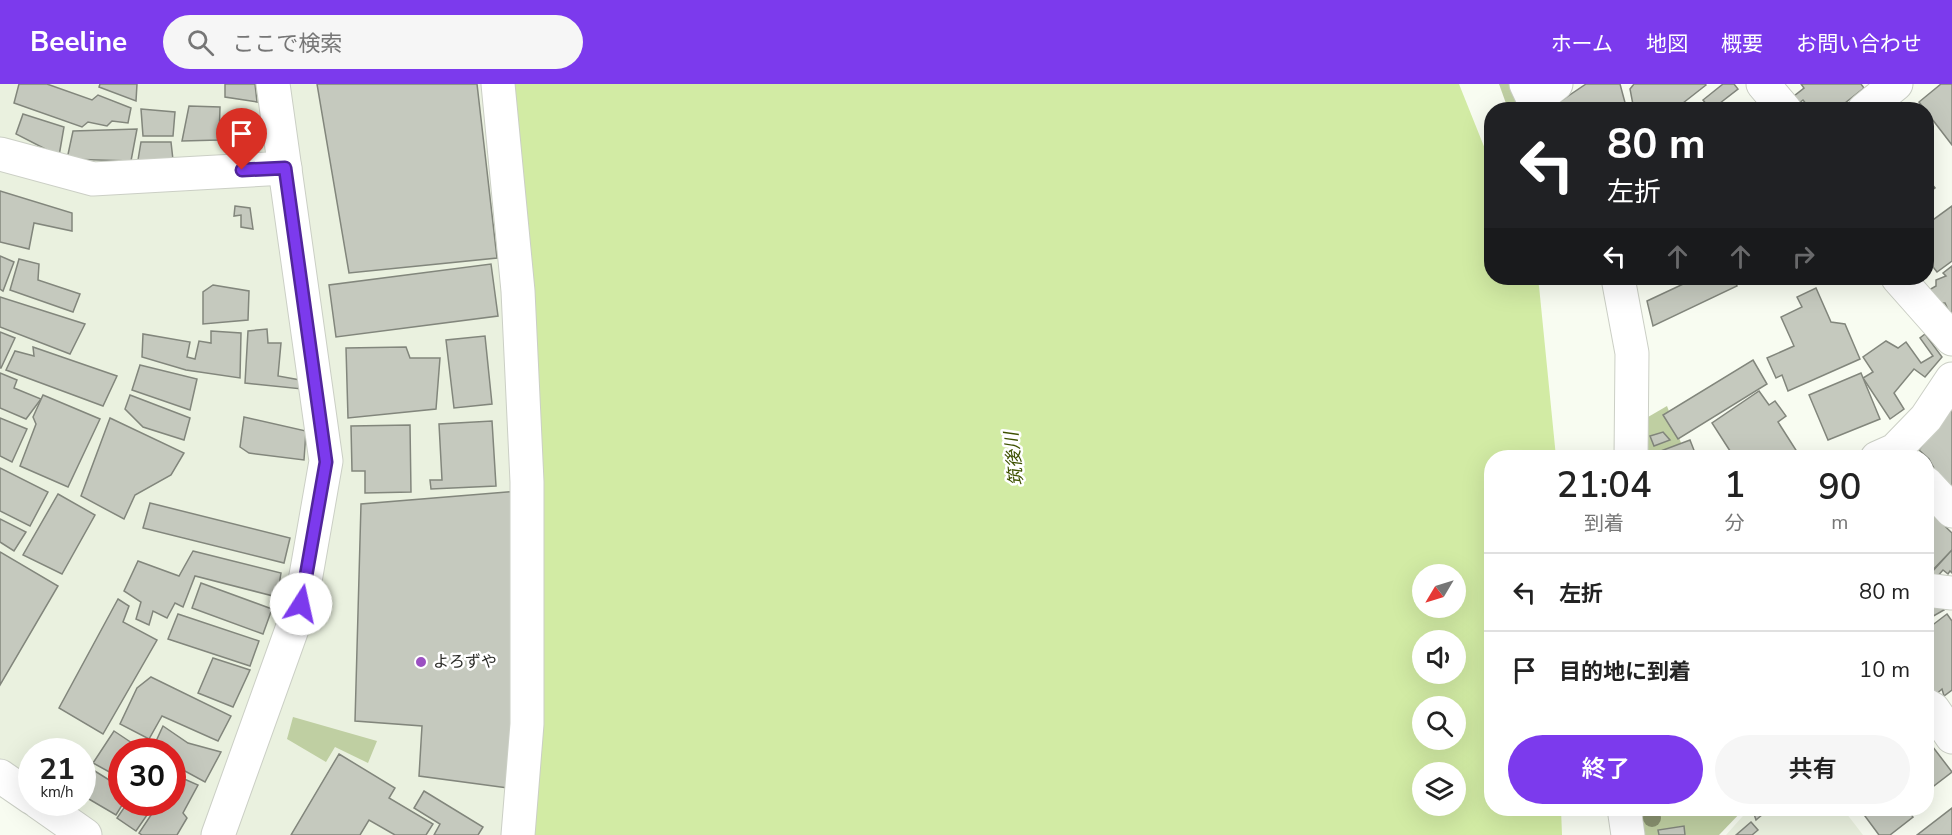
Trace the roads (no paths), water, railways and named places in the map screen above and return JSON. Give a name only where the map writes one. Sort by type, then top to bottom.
[{"type":"street","points":[[218,835],[301,604],[326,462],[273,84]]},
{"type":"street","points":[[498,84],[518,291],[527,482],[527,724],[518,835]]},
{"type":"street","points":[[1763,84],[1778,102]]},
{"type":"street","points":[[1874,102],[1896,84]]},
{"type":"street","points":[[0,154],[93,180],[285,168]]},
{"type":"street","points":[[1619,285],[1632,353],[1631,450]]},
{"type":"street","points":[[1904,285],[1952,339]]},
{"type":"street","points":[[1896,450],[1926,418],[1952,379]]},
{"type":"street","points":[[1934,492],[1952,511]]},
{"type":"street","points":[[1934,591],[1952,593]]},
{"type":"street","points":[[1934,710],[1952,737]]},
{"type":"street","points":[[0,776],[18,788]]},
{"type":"street","points":[[58,816],[85,835]]},
{"type":"street","points":[[1625,816],[1628,835]]},
{"type":"water","name":"筑後川","points":[[510,84],[1459,84],[1484,146],[1484,285],[1539,285],[1555,450],[1484,450],[1484,816],[1561,816],[1562,835],[526,835]]},
{"type":"place","name":"よろずや","points":[[421,662]]}]
